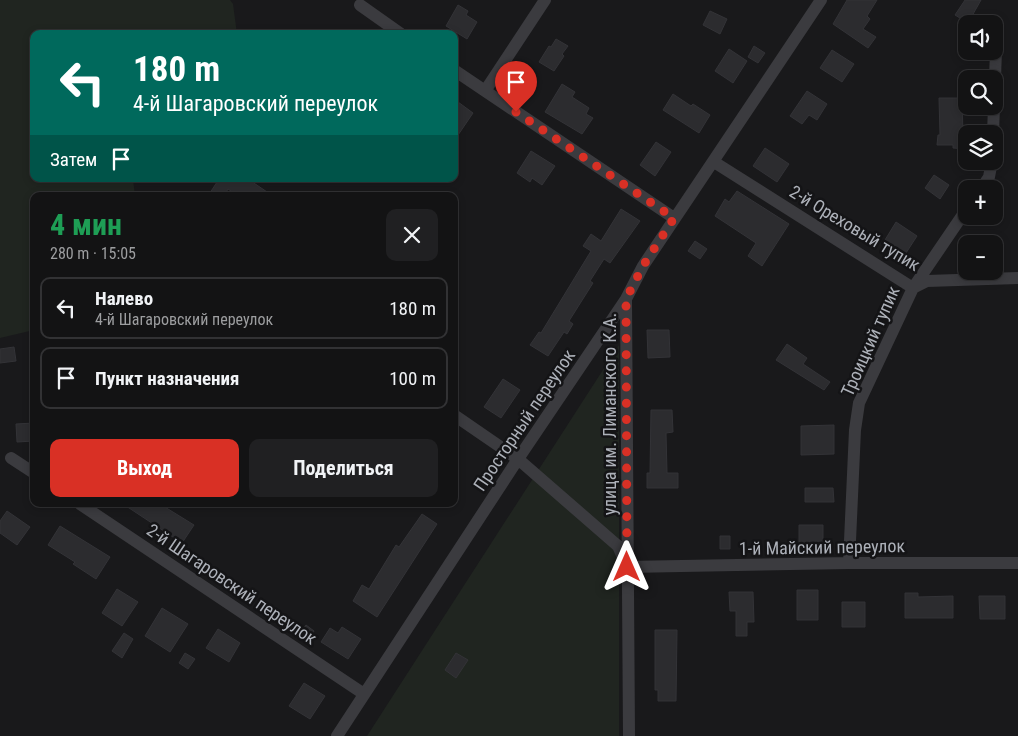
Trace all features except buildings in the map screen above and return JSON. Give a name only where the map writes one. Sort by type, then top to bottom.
[{"type":"street","points":[[485,91],[545,0]]},
{"type":"street","name":"улица им. Лиманского К.А.","points":[[629,736],[626,299],[643,266],[674,218],[714,162],[821,0]]},
{"type":"street","points":[[360,5],[396,30]]},
{"type":"street","points":[[994,125],[996,60]]},
{"type":"street","points":[[458,73],[674,218]]},
{"type":"street","name":"2-й Ореховый тупик","points":[[714,162],[913,288],[927,280],[1018,278]]},
{"type":"street","name":"Троицкий тупик","points":[[849,563],[855,430],[859,403],[913,288],[958,222]]},
{"type":"street","name":"Просторный переулок","points":[[337,736],[518,459],[626,299]]},
{"type":"street","points":[[458,418],[518,459],[618,546],[627,567]]},
{"type":"street","points":[[11,458],[30,470]]},
{"type":"street","name":"2-й Шагаровский переулок","points":[[84,507],[364,694]]},
{"type":"street","name":"1-й Майский переулок","points":[[627,567],[849,563],[1018,563]]},
{"type":"shaded area","points":[[0,0],[230,0],[233,4],[236,30],[30,30],[30,182],[133,182],[135,192],[30,192],[30,331],[0,338]]},
{"type":"shaded area","points":[[619,345],[619,736],[367,736]]},
{"type":"route","points":[[516,112],[674,218],[643,266],[626,299],[627,567]]}]
